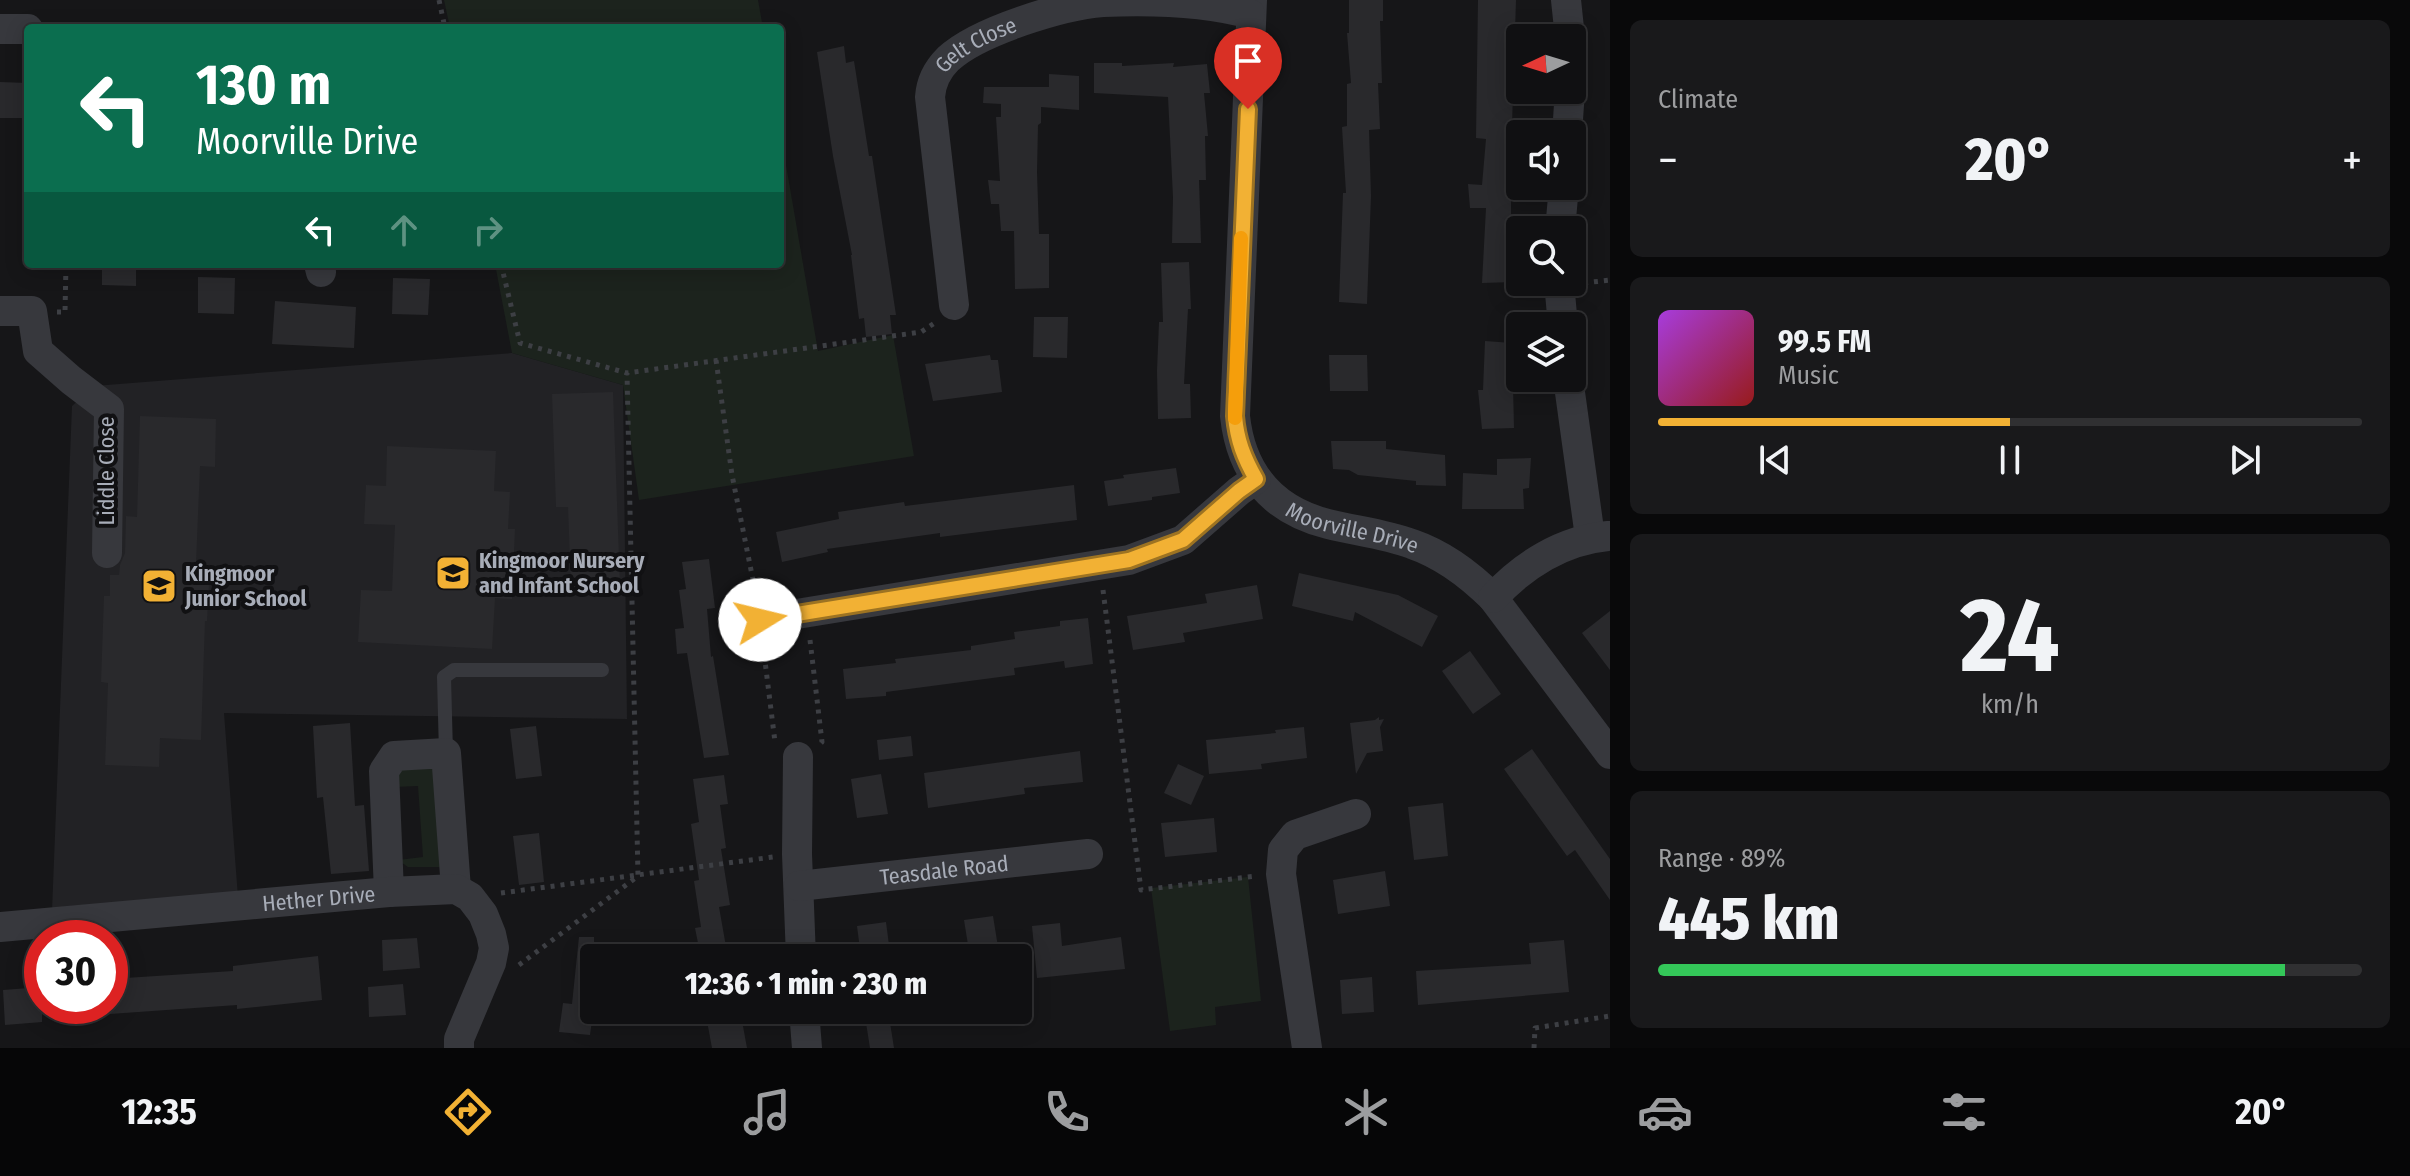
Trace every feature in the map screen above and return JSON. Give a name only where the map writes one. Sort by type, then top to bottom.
[{"type":"street","points":[[1566,0],[1569,24]]},
{"type":"street","name":"Gelt Close","points":[[954,305],[930,97],[937,73],[950,58],[1005,29],[1069,7],[1101,2],[1251,7]]},
{"type":"street","name":"Moorville Drive","points":[[1251,7],[1235,416],[1243,456],[1256,479],[1276,500],[1300,513],[1324,523],[1431,551],[1475,580],[1493,598],[1610,754]]},
{"type":"street","points":[[0,29],[24,29]]},
{"type":"street","name":"Liddle Close","points":[[0,311],[32,311],[38,351],[109,409],[107,553]]},
{"type":"street","points":[[1493,598],[1508,581],[1533,563],[1563,546],[1600,536],[1571,392]]},
{"type":"street","points":[[760,620],[1129,560],[1183,540],[1256,479]]},
{"type":"street","points":[[389,892],[391,823],[384,771],[394,756],[446,753],[463,893],[483,914],[494,948],[491,963],[459,1039],[459,1048]]},
{"type":"street","points":[[798,757],[800,944]]},
{"type":"street","points":[[1307,1048],[1281,874],[1283,850],[1295,835],[1356,814]]},
{"type":"street","name":"Teasdale Road","points":[[799,886],[1088,854]]},
{"type":"street","name":"Hether Drive","points":[[0,927],[389,892],[463,893]]},
{"type":"street","points":[[805,1024],[807,1048]]},
{"type":"lane","points":[[446,753],[444,677],[454,670],[602,670]]},
{"type":"path","points":[[439,0],[444,24]]},
{"type":"path","points":[[502,268],[520,343],[627,373],[921,332],[945,316],[954,305]]},
{"type":"path","points":[[716,360],[732,475],[760,620],[775,742],[798,757],[822,742],[806,613]]},
{"type":"path","points":[[627,373],[638,876]]},
{"type":"path","points":[[1100,565],[1141,890],[1281,874]]},
{"type":"path","points":[[463,893],[638,876],[797,854]]},
{"type":"path","points":[[509,974],[638,876]]},
{"type":"path","points":[[1534,1048],[1535,1028],[1610,1016]]},
{"type":"shaded area","points":[[444,0],[758,0],[762,24],[449,24]]},
{"type":"shaded area","points":[[784,153],[818,351],[893,335],[914,456],[639,500],[623,385],[512,353],[496,268],[784,268]]},
{"type":"shaded area","points":[[512,353],[623,385],[627,719],[224,713],[238,897],[52,911],[72,406],[94,386]]},
{"type":"shaded area","points":[[402,768],[432,768],[441,782],[441,867],[408,867],[398,860],[423,857],[418,786],[393,787]]},
{"type":"shaded area","points":[[1248,877],[1261,1001],[1215,1007],[1216,1025],[1170,1031],[1151,888]]},
{"type":"building","points":[[1349,0],[1383,0],[1383,21],[1380,21],[1382,83],[1378,83],[1380,129],[1369,130],[1371,196],[1367,304],[1339,302],[1343,193],[1346,193],[1342,127],[1347,126],[1347,84],[1351,83],[1347,33]]},
{"type":"building","points":[[1478,0],[1516,0],[1515,24],[1506,24],[1506,104],[1513,104],[1512,120],[1506,120],[1506,200],[1511,200],[1511,214],[1516,214],[1506,216],[1506,282],[1482,283],[1486,208],[1470,208],[1468,184],[1482,185],[1486,139],[1476,138]]},
{"type":"building","points":[[844,46],[846,63],[854,61],[869,156],[872,156],[896,315],[890,315],[892,334],[866,337],[864,318],[859,319],[852,255],[817,52]]},
{"type":"building","points":[[1094,63],[1122,63],[1122,66],[1174,63],[1173,67],[1207,64],[1210,93],[1204,93],[1208,136],[1205,136],[1206,180],[1199,180],[1201,243],[1172,243],[1168,97],[1094,93]]},
{"type":"building","points":[[1049,74],[1079,76],[1079,110],[1041,107],[1037,172],[1039,234],[1049,234],[1049,288],[1015,289],[1014,231],[1001,231],[999,204],[991,204],[988,180],[1000,181],[996,117],[1001,117],[1001,104],[983,103],[984,87],[1049,87]]},
{"type":"building","points":[[0,82],[24,83],[24,118],[0,118]]},
{"type":"building","points":[[1189,262],[1191,309],[1188,309],[1184,384],[1190,384],[1191,418],[1158,419],[1159,322],[1163,322],[1161,263]]},
{"type":"building","points":[[102,268],[136,268],[136,286],[102,285]]},
{"type":"building","points":[[198,277],[235,278],[234,314],[198,313]]},
{"type":"building","points":[[393,278],[430,279],[428,315],[392,314]]},
{"type":"building","points":[[275,301],[356,307],[354,348],[272,344]]},
{"type":"building","points":[[1034,317],[1068,317],[1067,358],[1033,357]]},
{"type":"building","points":[[1485,341],[1506,343],[1506,392],[1513,392],[1514,428],[1482,429],[1478,390],[1483,390]]},
{"type":"building","points":[[990,355],[991,360],[998,360],[1002,392],[933,401],[925,364]]},
{"type":"building","points":[[1329,355],[1367,355],[1368,391],[1330,391]]},
{"type":"building","points":[[613,392],[620,585],[571,587],[568,507],[556,507],[552,394]]},
{"type":"building","name":"Kingmoor Junior School","points":[[140,416],[216,419],[215,467],[200,466],[196,564],[210,565],[201,740],[160,738],[159,767],[105,765],[108,683],[101,682],[104,596],[110,596],[110,575],[119,575],[125,553],[126,516],[137,517]]},
{"type":"building","points":[[1331,441],[1386,441],[1386,449],[1445,455],[1446,486],[1416,485],[1416,481],[1333,469]]},
{"type":"building","name":"Kingmoor Nursery and Infant School","points":[[387,446],[496,451],[494,491],[510,492],[508,529],[515,529],[512,599],[495,598],[492,649],[358,642],[361,590],[392,591],[395,525],[364,524],[366,485],[386,486]]},
{"type":"building","points":[[1531,458],[1529,488],[1523,489],[1524,509],[1462,509],[1463,473],[1497,475],[1497,459]]},
{"type":"building","points":[[1176,468],[1180,493],[1108,506],[1104,481],[1124,478],[1123,475]]},
{"type":"building","points":[[1074,485],[1077,520],[940,537],[940,533],[827,549],[828,552],[782,562],[776,532],[839,519],[838,512],[904,502],[905,506]]},
{"type":"building","points":[[709,559],[715,608],[707,609],[711,657],[729,755],[704,758],[687,653],[677,654],[675,629],[684,628],[679,590],[686,589],[682,562]]},
{"type":"building","points":[[1299,573],[1398,595],[1438,616],[1422,647],[1355,612],[1353,621],[1292,606]]},
{"type":"building","points":[[1257,585],[1263,619],[1183,633],[1185,642],[1133,650],[1127,616],[1207,603],[1205,594]]},
{"type":"building","points":[[1610,611],[1610,670],[1582,633]]},
{"type":"building","points":[[1088,618],[1093,664],[1065,668],[1064,661],[1014,668],[1015,675],[886,692],[886,696],[846,699],[843,669],[971,650],[971,646],[1015,639],[1014,632],[1060,626],[1060,621]]},
{"type":"building","points":[[1470,651],[1501,694],[1473,714],[1442,671]]},
{"type":"building","points":[[1379,717],[1379,720],[1384,719],[1380,727],[1383,751],[1367,753],[1356,774],[1350,723]]},
{"type":"building","points":[[350,723],[355,806],[364,805],[369,871],[331,874],[323,797],[317,798],[313,726]]},
{"type":"building","points":[[536,726],[542,776],[516,779],[510,729]]},
{"type":"building","points":[[1304,727],[1307,758],[1261,764],[1262,769],[1209,774],[1206,740]]},
{"type":"building","points":[[911,736],[913,756],[879,760],[877,740]]},
{"type":"building","points":[[1532,749],[1610,859],[1610,900],[1575,850],[1567,856],[1504,769]]},
{"type":"building","points":[[1080,751],[1083,782],[1024,788],[1025,794],[928,808],[924,773]]},
{"type":"building","points":[[1178,764],[1204,776],[1191,805],[1164,793]]},
{"type":"building","points":[[881,774],[888,814],[857,818],[851,779]]},
{"type":"building","points":[[724,775],[728,804],[720,805],[726,848],[721,849],[730,905],[719,907],[726,944],[698,944],[695,928],[701,927],[694,881],[699,880],[691,824],[699,822],[693,779]]},
{"type":"building","points":[[1443,803],[1448,856],[1414,860],[1408,807]]},
{"type":"building","points":[[1214,818],[1217,852],[1165,857],[1161,823]]},
{"type":"building","points":[[539,833],[544,882],[519,885],[513,836]]},
{"type":"building","points":[[1385,871],[1390,906],[1338,914],[1333,880]]},
{"type":"building","points":[[993,916],[998,944],[968,944],[964,920]]},
{"type":"building","points":[[886,922],[889,944],[859,944],[857,926]]},
{"type":"building","points":[[1060,923],[1062,946],[1121,937],[1125,969],[1037,978],[1032,926]]},
{"type":"building","points":[[579,937],[594,937],[594,944],[580,944],[580,1024],[592,1024],[590,1035],[559,1032],[563,1003],[572,1004]]},
{"type":"building","points":[[417,938],[420,968],[383,971],[382,940]]},
{"type":"building","points":[[1564,940],[1569,992],[1418,1005],[1416,971],[1531,964],[1529,943]]},
{"type":"building","points":[[318,956],[322,1000],[237,1009],[237,1005],[128,1013],[128,978],[233,971],[233,966]]},
{"type":"building","points":[[1372,977],[1374,1012],[1342,1014],[1340,980]]},
{"type":"building","points":[[403,984],[406,1015],[369,1017],[368,987]]},
{"type":"building","points":[[24,988],[24,1023],[5,1025],[3,990]]},
{"type":"building","points":[[708,1024],[743,1024],[747,1048],[712,1048]]},
{"type":"building","points":[[866,1024],[890,1024],[894,1048],[870,1048]]},
{"type":"slow traffic","points":[[1235,418],[1241,238]]},
{"type":"place","name":"Kingmoor Nursery and Infant School","points":[[453,573]]},
{"type":"place","name":"Kingmoor Junior School","points":[[159,586]]},
{"type":"route","points":[[760,620],[1129,560],[1183,540],[1256,479],[1243,456],[1235,416],[1248,109]]}]
